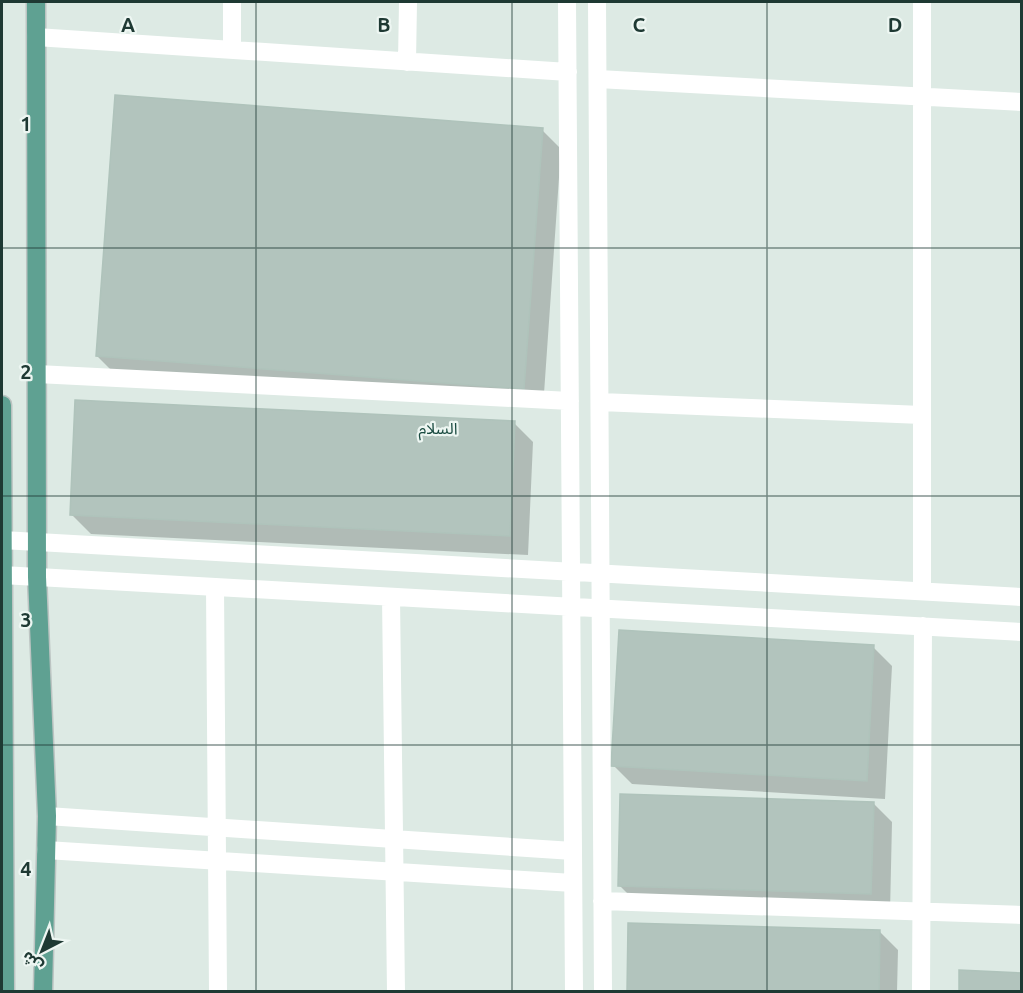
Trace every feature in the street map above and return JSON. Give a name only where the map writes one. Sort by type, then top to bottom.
[{"type":"main road","points":[[36,2],[37,577],[47,816],[44,992]]},
{"type":"main road","points":[[2,405],[5,992]]},
{"type":"street","points":[[231,50],[232,2]]},
{"type":"street","points":[[407,62],[408,2]]},
{"type":"street","points":[[567,2],[574,992]]},
{"type":"street","points":[[597,2],[603,992]]},
{"type":"street","points":[[922,2],[922,591]]},
{"type":"street","points":[[36,37],[568,72]]},
{"type":"street","points":[[598,79],[1022,102]]},
{"type":"street","points":[[37,374],[570,401]]},
{"type":"street","points":[[600,402],[922,415]]},
{"type":"street","points":[[2,540],[1022,597]]},
{"type":"street","points":[[2,575],[1022,632]]},
{"type":"street","points":[[215,587],[218,992]]},
{"type":"street","points":[[392,597],[396,992]]},
{"type":"street","points":[[921,992],[923,626]]},
{"type":"street","points":[[47,816],[573,851]]},
{"type":"street","points":[[46,850],[573,883]]},
{"type":"street","points":[[602,901],[1022,915]]},
{"type":"building","points":[[115,95],[543,128],[524,389],[96,356]]},
{"type":"building","points":[[75,400],[515,421],[510,536],[70,515]]},
{"type":"building","points":[[619,630],[874,645],[867,781],[611,766]]},
{"type":"building","points":[[620,794],[874,802],[871,894],[618,886]]},
{"type":"building","points":[[628,923],[880,930],[879,992],[627,992]]},
{"type":"building","points":[[959,970],[1022,973],[1022,992],[959,992]]},
{"type":"district","name":"السلام","points":[[438,428]]}]
